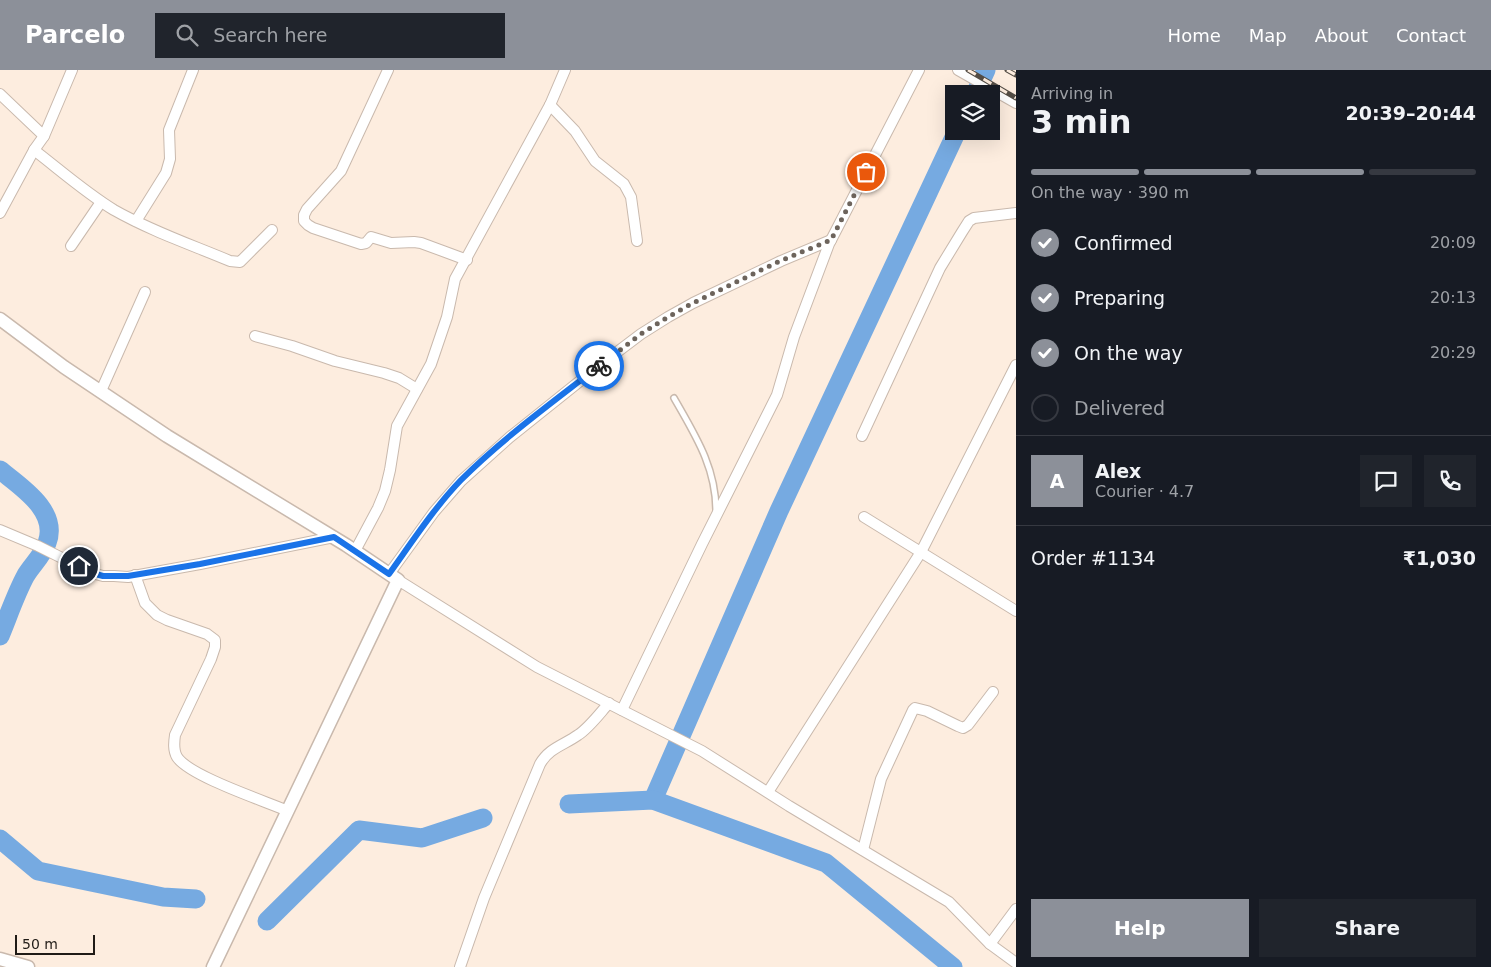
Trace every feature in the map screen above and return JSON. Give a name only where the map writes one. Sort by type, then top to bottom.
[{"type":"street","points":[[0,212],[34,150],[44,136],[72,70]]},
{"type":"street","points":[[136,222],[166,173],[170,159],[170,130],[193,70]]},
{"type":"street","points":[[388,70],[341,171],[308,209],[304,215],[304,221],[313,228],[361,244],[366,243],[371,237],[391,243],[414,242],[466,260]]},
{"type":"street","points":[[355,551],[385,491],[397,426],[431,364],[437,349],[447,317],[455,279],[550,105],[565,70]]},
{"type":"street","points":[[622,710],[777,395],[794,337],[831,240],[919,70]]},
{"type":"street","points":[[958,70],[1016,104]]},
{"type":"street","points":[[0,94],[44,136]]},
{"type":"street","points":[[550,105],[575,131],[595,162],[624,184],[631,197],[637,241]]},
{"type":"street","points":[[34,150],[102,202],[136,222],[234,262],[240,262],[244,259],[272,230]]},
{"type":"street","points":[[70,246],[102,202]]},
{"type":"street","points":[[862,436],[940,268],[962,232],[974,218],[1016,213]]},
{"type":"street","points":[[213,967],[288,811],[394,577],[430,517],[461,480],[510,436],[641,334],[693,303],[780,261],[831,240]]},
{"type":"street","points":[[101,392],[145,292]]},
{"type":"street","points":[[0,319],[64,367],[167,436],[334,537],[537,668],[702,751],[949,902],[990,944],[1016,963]]},
{"type":"street","points":[[255,336],[292,346],[334,361],[384,373],[399,378],[417,389]]},
{"type":"street","points":[[768,792],[921,552],[1016,365]]},
{"type":"street","points":[[864,517],[1016,610]]},
{"type":"street","points":[[0,530],[38,546],[92,573],[103,576],[136,575],[334,537]]},
{"type":"street","points":[[136,575],[145,603],[157,615],[206,634],[215,640],[211,659],[175,735],[174,745],[178,758],[200,775],[288,811]]},
{"type":"street","points":[[863,850],[881,779],[913,710],[915,708],[922,708],[963,728],[968,725],[993,692]]},
{"type":"street","points":[[460,967],[484,898],[540,764],[551,750],[580,734],[609,703]]},
{"type":"street","points":[[990,944],[1016,909]]},
{"type":"street","points":[[0,959],[28,967]]},
{"type":"lane","points":[[674,398],[688,422],[711,471],[715,493],[716,518]]},
{"type":"waterway","points":[[979,85],[986,70]]},
{"type":"waterway","points":[[653,800],[779,511],[953,140]]},
{"type":"waterway","points":[[0,470],[36,501],[48,520],[49,531],[47,543],[22,582],[0,636]]},
{"type":"waterway","points":[[569,804],[653,800],[826,863],[953,967]]},
{"type":"waterway","points":[[267,921],[359,830],[422,838],[483,818]]},
{"type":"waterway","points":[[0,839],[38,871],[163,897],[196,899]]},
{"type":"railway","points":[[968,70],[1016,98]]},
{"type":"railway","points":[[1007,70],[1016,75]]},
{"type":"way so far","points":[[599,366],[641,334],[693,303],[780,261],[831,240],[866,172]]},
{"type":"route","points":[[79,566],[103,576],[128,576],[200,564],[334,537],[389,574],[434,512],[461,480],[510,436],[599,366]]}]
